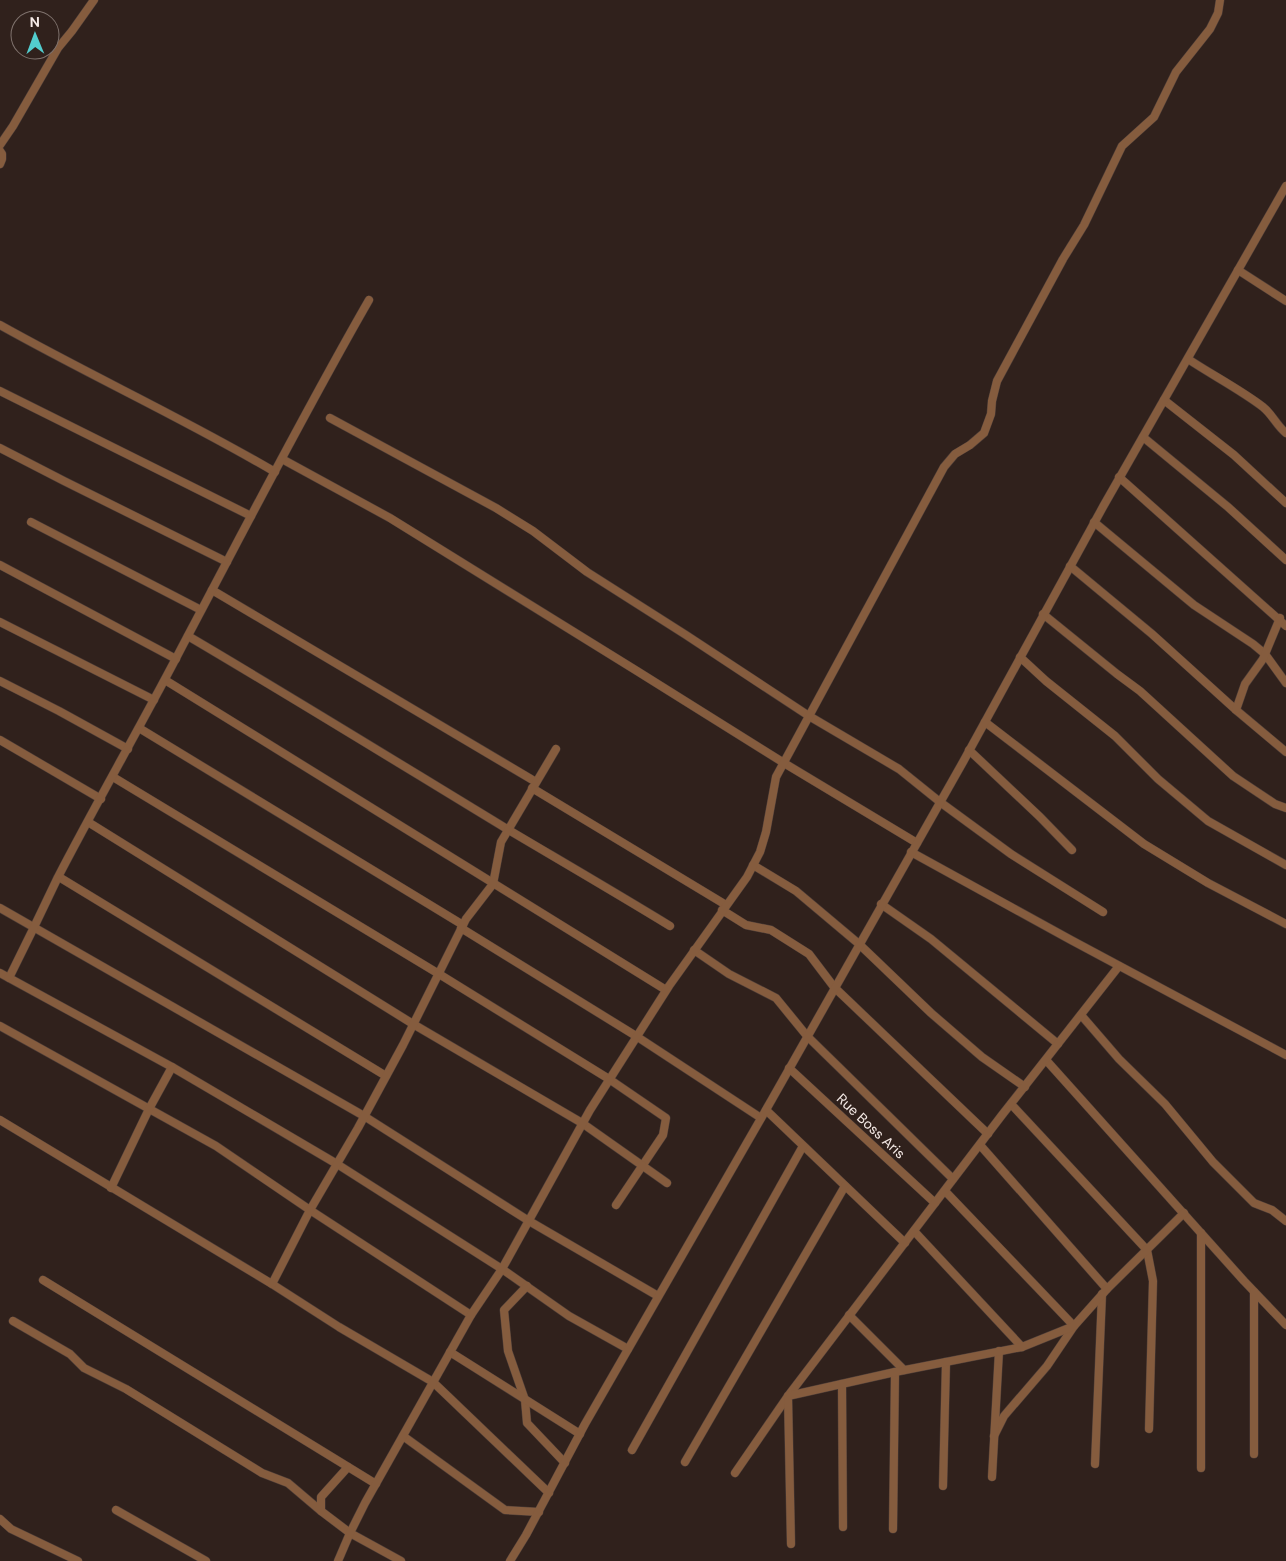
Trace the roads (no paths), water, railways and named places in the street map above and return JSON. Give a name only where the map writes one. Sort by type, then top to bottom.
[{"type":"street","points":[[0,145],[58,48],[94,0]]},
{"type":"street","points":[[338,1561],[350,1532],[376,1484],[471,1315],[502,1269],[582,1123],[666,990],[747,877],[760,852],[766,832],[770,801],[776,778],[809,716],[944,467],[954,454],[970,445],[984,433],[991,414],[997,381],[1063,259],[1084,225],[1122,146],[1154,117],[1176,72],[1210,30],[1218,12],[1220,0]]},
{"type":"street","points":[[0,151],[2,159],[0,164]]},
{"type":"street","points":[[510,1561],[658,1296],[766,1110],[985,722],[1119,477],[1286,186]]},
{"type":"street","points":[[1238,270],[1286,301]]},
{"type":"street","points":[[9,978],[88,822],[328,372],[369,300]]},
{"type":"street","points":[[0,325],[57,357],[170,413],[275,472]]},
{"type":"street","points":[[1188,359],[1265,409],[1278,427],[1286,433]]},
{"type":"street","points":[[0,391],[251,516]]},
{"type":"street","points":[[1164,400],[1234,455],[1286,503]]},
{"type":"street","points":[[330,418],[496,508],[533,531],[587,572],[809,716],[898,769],[1011,854],[1103,912]]},
{"type":"street","points":[[1142,437],[1228,507],[1286,560]]},
{"type":"street","points":[[0,448],[64,482],[227,562]]},
{"type":"street","points":[[282,459],[390,518],[784,763],[917,843]]},
{"type":"street","points":[[1119,477],[1286,626]]},
{"type":"street","points":[[32,522],[202,610]]},
{"type":"street","points":[[1094,522],[1194,605],[1254,644],[1265,654],[1286,683]]},
{"type":"street","points":[[0,565],[176,659]]},
{"type":"street","points":[[1070,566],[1152,634],[1236,710],[1284,746]]},
{"type":"street","points":[[212,590],[534,785],[724,907],[746,925],[771,930],[809,954],[834,987],[988,1134]]},
{"type":"street","points":[[1043,614],[1140,690],[1233,776],[1275,804],[1286,808]]},
{"type":"street","points":[[1236,710],[1245,684],[1265,654],[1279,619]]},
{"type":"street","points":[[0,622],[154,700]]},
{"type":"street","points":[[188,636],[670,926]]},
{"type":"street","points":[[1020,657],[1114,736],[1150,772],[1208,821],[1286,865]]},
{"type":"street","points":[[165,680],[666,990]]},
{"type":"street","points":[[0,681],[128,749]]},
{"type":"street","points":[[985,722],[1144,844],[1208,883],[1286,924]]},
{"type":"street","points":[[139,728],[462,926],[761,1118]]},
{"type":"street","points":[[0,740],[101,799]]},
{"type":"street","points":[[272,1284],[310,1210],[414,1024],[462,926],[493,884],[501,842],[556,749]]},
{"type":"street","points":[[969,750],[1072,850]]},
{"type":"street","points":[[113,777],[609,1079],[666,1118],[663,1135],[616,1205]]},
{"type":"street","points":[[88,822],[414,1024],[582,1123],[667,1183]]},
{"type":"street","points":[[911,852],[1286,1055]]},
{"type":"street","points":[[753,865],[796,891],[859,944],[982,1057],[1025,1087]]},
{"type":"street","points":[[59,877],[386,1076]]},
{"type":"street","points":[[882,904],[931,939],[1058,1044]]},
{"type":"street","points":[[0,908],[364,1116],[529,1220],[658,1296]]},
{"type":"street","points":[[694,950],[729,974],[776,998],[807,1036],[954,1179]]},
{"type":"street","points":[[735,1473],[788,1396],[849,1315],[1119,966]]},
{"type":"street","points":[[0,973],[172,1067],[337,1164],[502,1269],[569,1316],[628,1349]]},
{"type":"street","points":[[1081,1015],[1119,1060],[1165,1104],[1213,1162],[1254,1203],[1272,1210],[1286,1221]]},
{"type":"street","points":[[0,1026],[216,1146],[471,1315]]},
{"type":"street","points":[[1046,1060],[1254,1292],[1286,1325]]},
{"type":"street","points":[[111,1188],[149,1109],[172,1067]]},
{"type":"street","name":"Rue Boss Aris","points":[[789,1068],[935,1203]]},
{"type":"street","points":[[1011,1104],[1147,1250],[1154,1281],[1150,1429]]},
{"type":"street","points":[[766,1110],[905,1243]]},
{"type":"street","points":[[0,1120],[272,1284],[339,1327],[433,1382],[549,1493]]},
{"type":"street","points":[[980,1145],[1105,1292],[1095,1464]]},
{"type":"street","points":[[632,1450],[803,1146]]},
{"type":"street","points":[[685,1462],[845,1186]]},
{"type":"street","points":[[945,1190],[1074,1326]]},
{"type":"street","points":[[994,1436],[1004,1416],[1047,1366],[1074,1326],[1105,1292],[1184,1213]]},
{"type":"street","points":[[914,1231],[1022,1347]]},
{"type":"street","points":[[1201,1233],[1201,1468]]},
{"type":"street","points":[[43,1280],[376,1484]]},
{"type":"street","points":[[527,1286],[504,1310],[508,1350],[526,1400],[527,1423],[565,1463]]},
{"type":"street","points":[[1254,1292],[1254,1454]]},
{"type":"street","points":[[849,1315],[899,1371],[893,1529]]},
{"type":"street","points":[[12,1321],[70,1354],[84,1368],[126,1389],[262,1473],[288,1483],[321,1511],[350,1532],[401,1561]]},
{"type":"street","points":[[788,1396],[899,1371],[1022,1347],[1074,1326]]},
{"type":"street","points":[[992,1477],[999,1351]]},
{"type":"street","points":[[450,1352],[580,1434]]},
{"type":"street","points":[[944,1486],[946,1362]]},
{"type":"street","points":[[842,1384],[843,1527]]},
{"type":"street","points":[[788,1396],[791,1544]]},
{"type":"street","points":[[403,1436],[505,1510],[539,1512]]},
{"type":"street","points":[[321,1511],[321,1497],[348,1467]]},
{"type":"street","points":[[116,1510],[206,1561]]},
{"type":"street","points":[[0,1519],[11,1529],[78,1561]]}]
